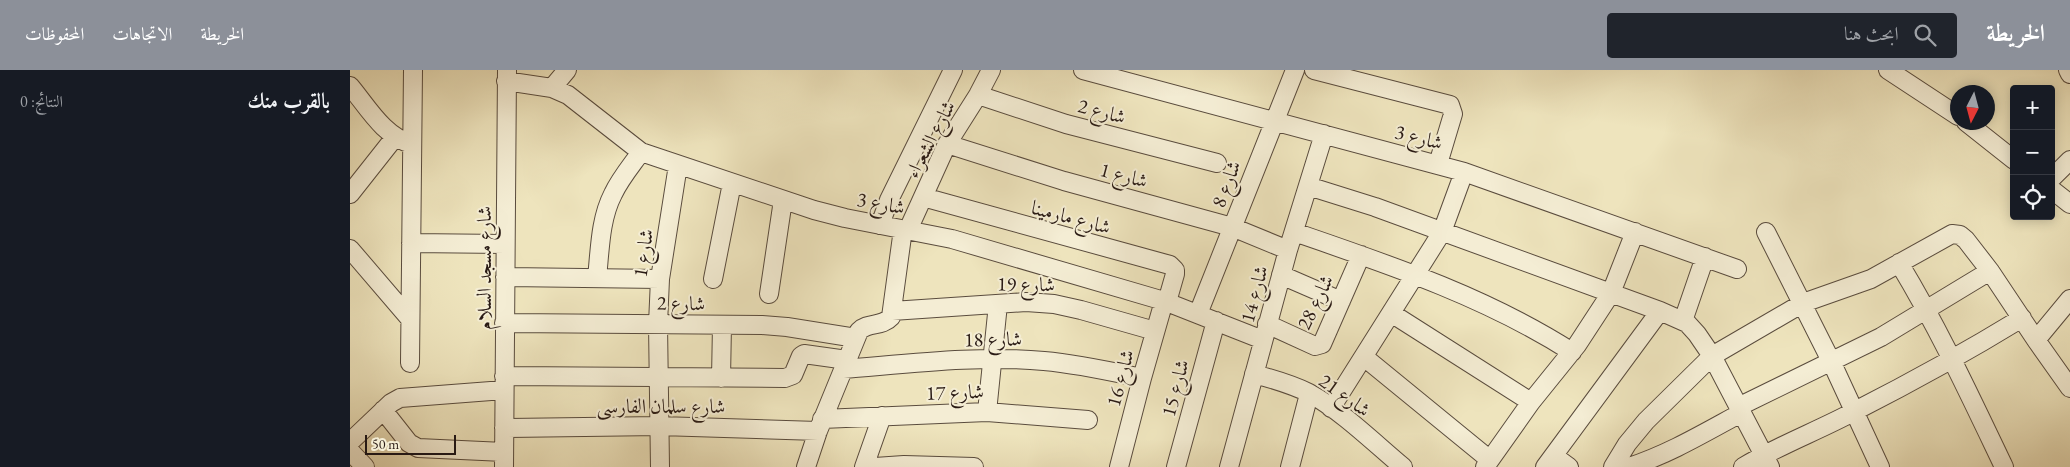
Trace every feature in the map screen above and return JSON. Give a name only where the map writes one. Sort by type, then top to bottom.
[{"type":"street","points":[[410,364],[413,70]]},
{"type":"street","points":[[552,88],[567,70]]},
{"type":"street","points":[[880,225],[888,200],[953,70]]},
{"type":"street","name":"شارع الشعراء","points":[[905,230],[923,198],[947,144],[978,95],[991,70]]},
{"type":"street","name":"شارع 3","points":[[1083,70],[1438,164],[1737,269]]},
{"type":"street","name":"شارع 8","points":[[1198,314],[1273,120],[1295,70]]},
{"type":"street","points":[[1314,70],[1365,76],[1450,106],[1452,114],[1438,164]]},
{"type":"street","points":[[1888,70],[1950,111]]},
{"type":"street","points":[[2068,70],[2070,74]]},
{"type":"street","name":"شارع 3","points":[[506,75],[552,88],[568,95],[582,104],[641,152],[678,165],[783,200],[845,218],[966,243],[1166,301],[1216,321],[1265,332]]},
{"type":"street","name":"شارع مسجد السلام","points":[[504,460],[506,75]]},
{"type":"street","points":[[350,86],[395,138],[412,144]]},
{"type":"street","name":"شارع 2","points":[[978,95],[1066,124],[1217,164]]},
{"type":"street","points":[[1976,130],[2010,157]]},
{"type":"street","name":"شارع 14","points":[[1229,467],[1281,274],[1324,134]]},
{"type":"street","points":[[350,194],[395,138]]},
{"type":"street","name":"شارع 1","points":[[947,144],[1064,181],[1232,227],[1288,250]]},
{"type":"street","points":[[597,278],[606,212],[616,189],[641,152]]},
{"type":"street","points":[[2055,175],[2070,160]]},
{"type":"street","name":"شارع 1","points":[[660,467],[658,324],[660,279],[678,165]]},
{"type":"street","points":[[1331,408],[1442,232],[1464,172]]},
{"type":"street","points":[[713,279],[732,183]]},
{"type":"street","points":[[1308,186],[1375,207],[1683,321],[1697,334],[1712,356],[1767,461]]},
{"type":"street","points":[[2055,192],[2070,204]]},
{"type":"street","name":"شارع مارمينا","points":[[923,198],[1170,265],[1176,270],[1166,301]]},
{"type":"street","points":[[769,294],[783,200]]},
{"type":"street","points":[[806,467],[820,425],[858,331],[864,326],[886,322],[891,317],[905,230]]},
{"type":"street","points":[[1294,232],[1416,274],[1535,328],[1572,352]]},
{"type":"street","points":[[1364,357],[1488,464],[1531,402],[1572,352],[1610,293],[1635,232]]},
{"type":"street","points":[[1766,232],[1831,361],[1875,465]]},
{"type":"street","points":[[1613,467],[1627,444],[1646,422],[1712,356],[1803,303],[1854,286],[1952,234],[1960,235],[1966,240],[2070,388]]},
{"type":"street","points":[[411,243],[505,244]]},
{"type":"street","points":[[350,249],[410,319]]},
{"type":"street","name":"شارع 28","points":[[1265,332],[1318,346],[1323,341],[1361,255]]},
{"type":"street","points":[[1683,321],[1705,257]]},
{"type":"street","points":[[1899,263],[1953,359],[2004,467]]},
{"type":"street","points":[[1629,467],[1676,448],[1739,410],[1831,361],[1881,337],[1990,272]]},
{"type":"street","points":[[1281,274],[1341,301]]},
{"type":"street","points":[[505,277],[660,279]]},
{"type":"street","points":[[2036,340],[2070,298]]},
{"type":"street","name":"شارع 16","points":[[1119,467],[1142,378],[1166,301]]},
{"type":"street","name":"شارع 19","points":[[892,311],[1026,302],[1054,304],[1156,331]]},
{"type":"street","points":[[987,412],[998,304]]},
{"type":"street","points":[[1569,467],[1550,461],[1660,311]]},
{"type":"street","points":[[1391,313],[1531,402]]},
{"type":"street","points":[[1742,467],[1767,461],[1953,359],[2022,318]]},
{"type":"street","name":"شارع 15","points":[[1176,467],[1216,321]]},
{"type":"street","name":"شارع 2","points":[[504,323],[787,326],[856,338]]},
{"type":"street","points":[[721,378],[722,325]]},
{"type":"street","points":[[350,442],[383,410],[400,398],[504,383],[659,377],[790,378],[796,371],[801,356],[804,354],[845,364]]},
{"type":"street","name":"شارع 18","points":[[845,364],[992,360],[1059,362],[1093,367],[1142,378]]},
{"type":"street","name":"شارع 21","points":[[1254,374],[1281,381],[1309,394],[1331,408],[1403,467]]},
{"type":"street","points":[[1294,466],[1309,394]]},
{"type":"street","points":[[383,410],[409,443],[418,448],[504,460]]},
{"type":"street","name":"شارع 17","points":[[820,425],[882,416],[987,412],[1088,420]]},
{"type":"street","points":[[864,467],[882,416]]},
{"type":"street","name":"شارع سلمان الفارسى","points":[[504,428],[820,425]]},
{"type":"street","points":[[350,451],[365,467]]},
{"type":"street","points":[[875,467],[904,464],[974,467]]}]
